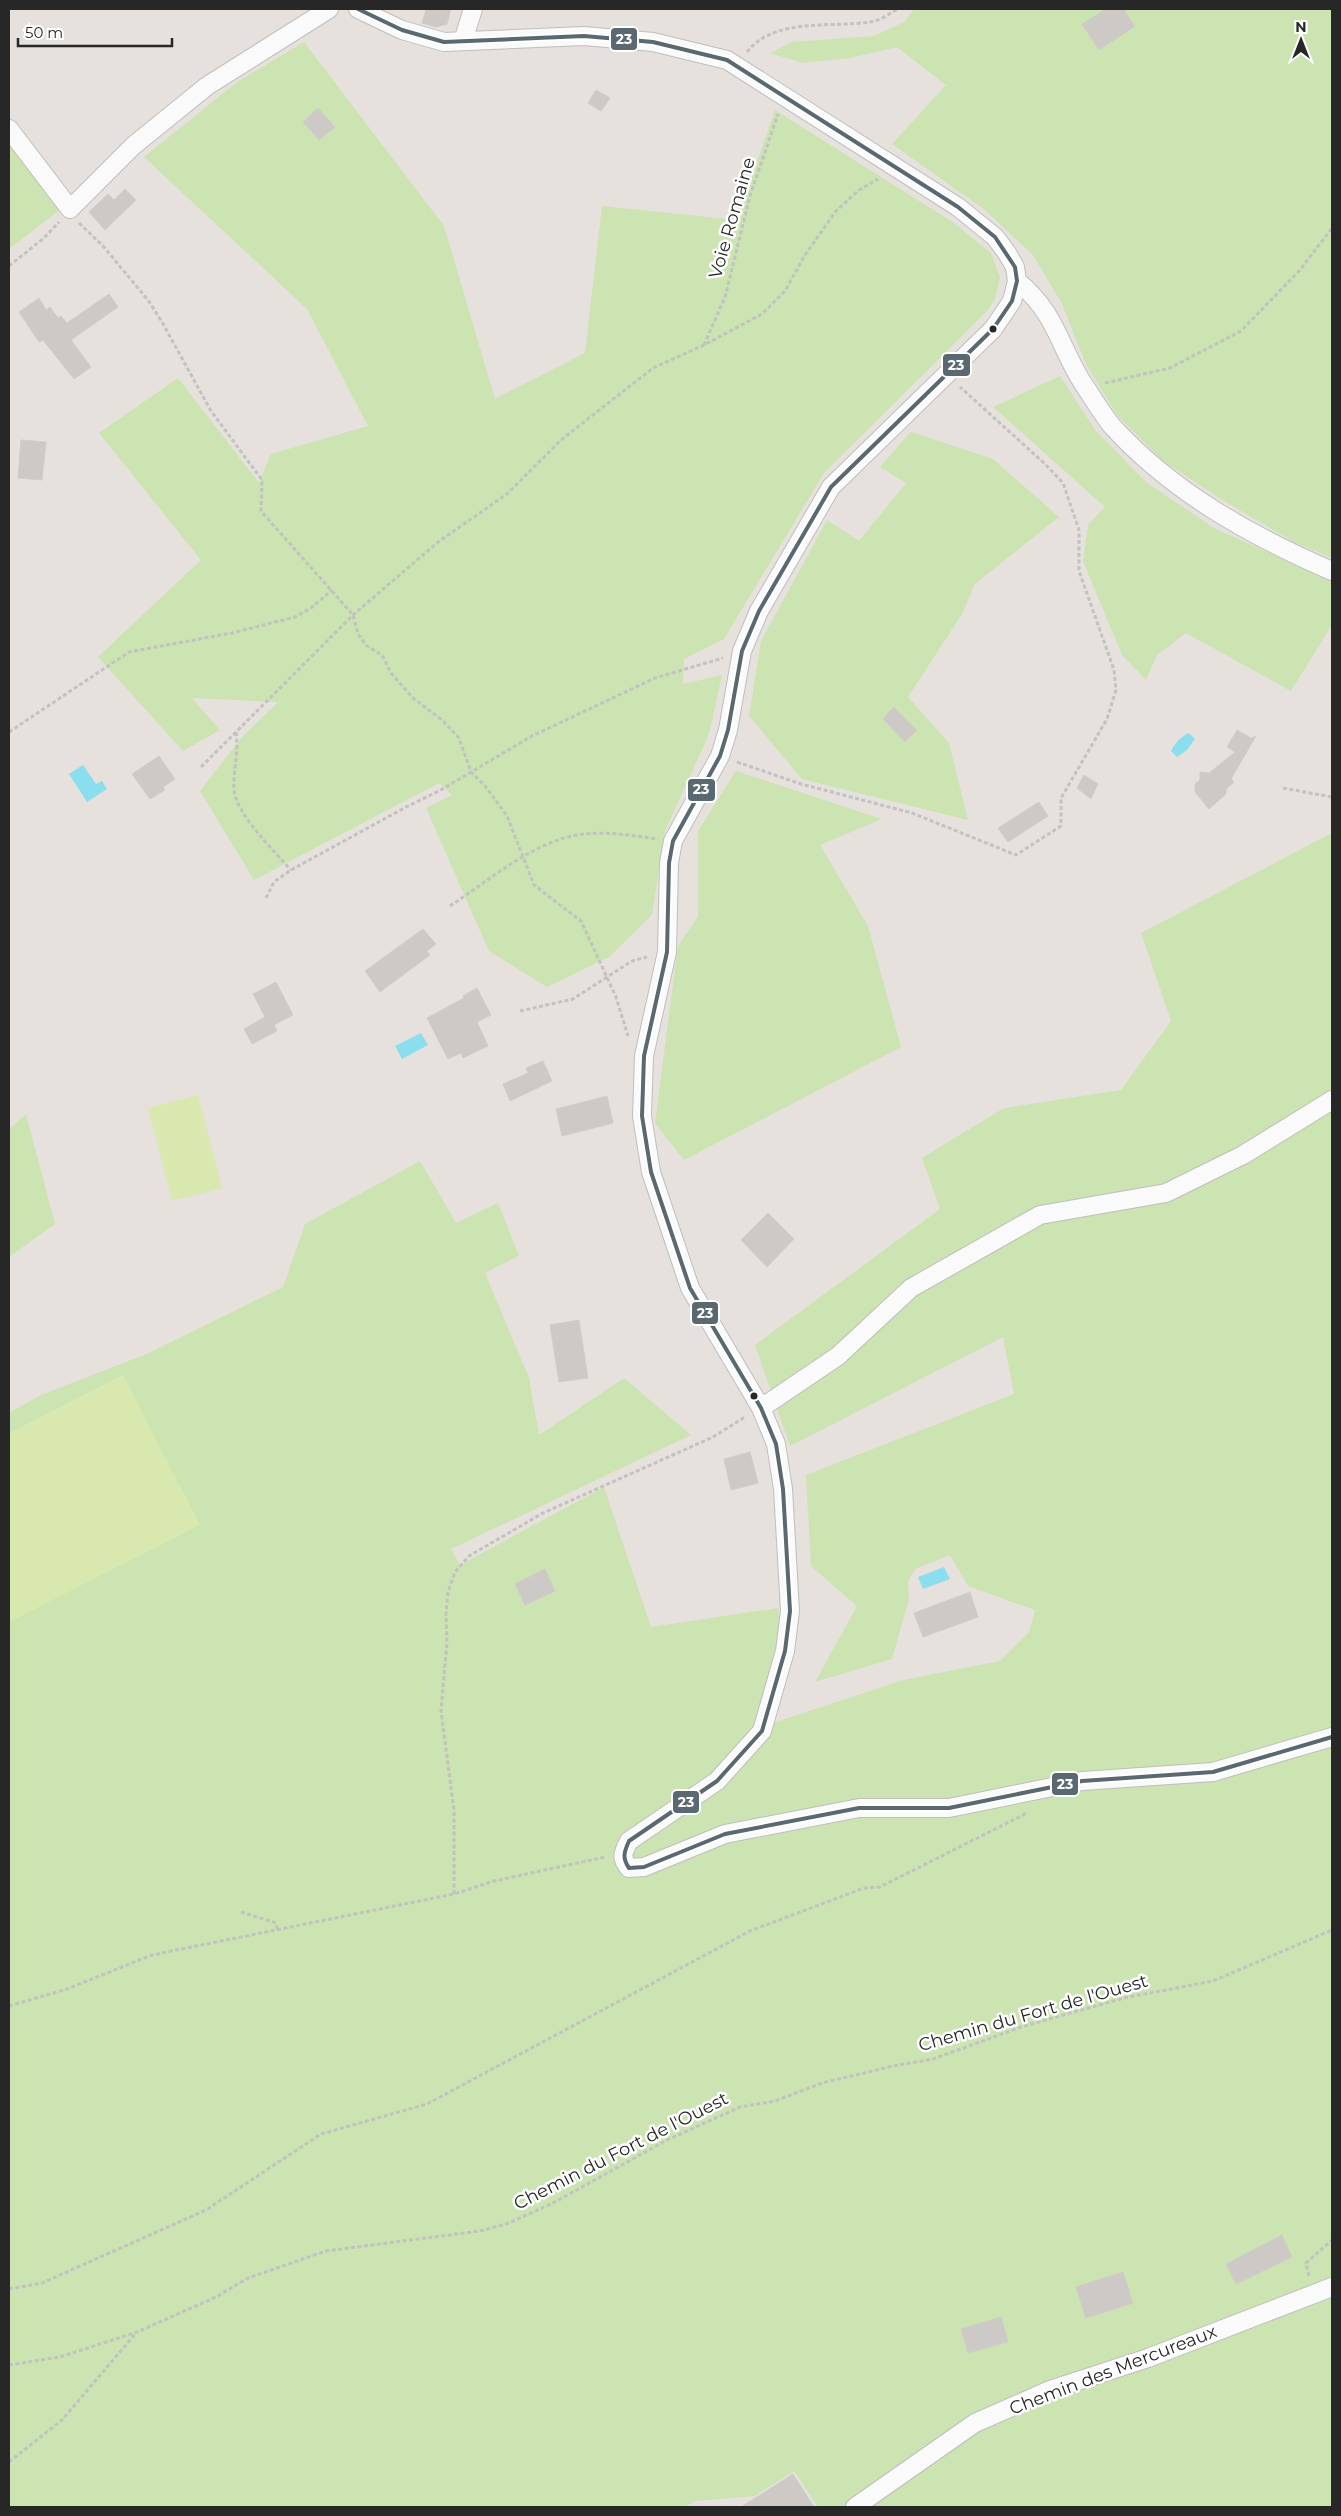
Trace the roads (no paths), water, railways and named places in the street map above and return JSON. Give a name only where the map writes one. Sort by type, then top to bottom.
[{"type":"street","points":[[9,129],[70,209],[133,146],[207,86],[329,9]]},
{"type":"street","points":[[358,9],[402,30],[444,42],[584,36],[600,37],[653,42],[727,60],[958,207],[995,237],[1011,260],[1017,281],[1012,301],[993,329],[831,487],[759,611],[742,651],[728,730],[720,756],[674,841],[669,863],[666,952],[644,1056],[642,1116],[651,1172],[690,1288],[761,1408],[776,1444],[783,1490],[790,1611],[786,1651],[762,1731],[717,1781],[629,1841],[622,1853],[623,1860],[629,1868],[644,1868],[725,1834],[859,1808],[949,1808],[1082,1781],[1212,1772],[1332,1737]]},
{"type":"street","points":[[463,41],[473,9]]},
{"type":"street","points":[[1017,281],[1034,295],[1049,314],[1085,387],[1111,424],[1155,468],[1220,514],[1332,570]]},
{"type":"street","points":[[761,1408],[838,1356],[911,1288],[1040,1215],[1166,1193],[1243,1155],[1332,1100]]},
{"type":"street","name":"Chemin des Mercureaux","points":[[855,2507],[975,2424],[1050,2390],[1148,2358],[1332,2287]]},
{"type":"water","points":[[1189,733],[1195,739],[1187,750],[1177,757],[1171,751],[1174,745]]},
{"type":"water","points":[[83,765],[96,784],[102,781],[107,789],[87,802],[69,774]]},
{"type":"water","points":[[421,1033],[428,1045],[402,1059],[395,1046]]},
{"type":"water","points":[[944,1567],[950,1579],[923,1589],[918,1577]]}]
